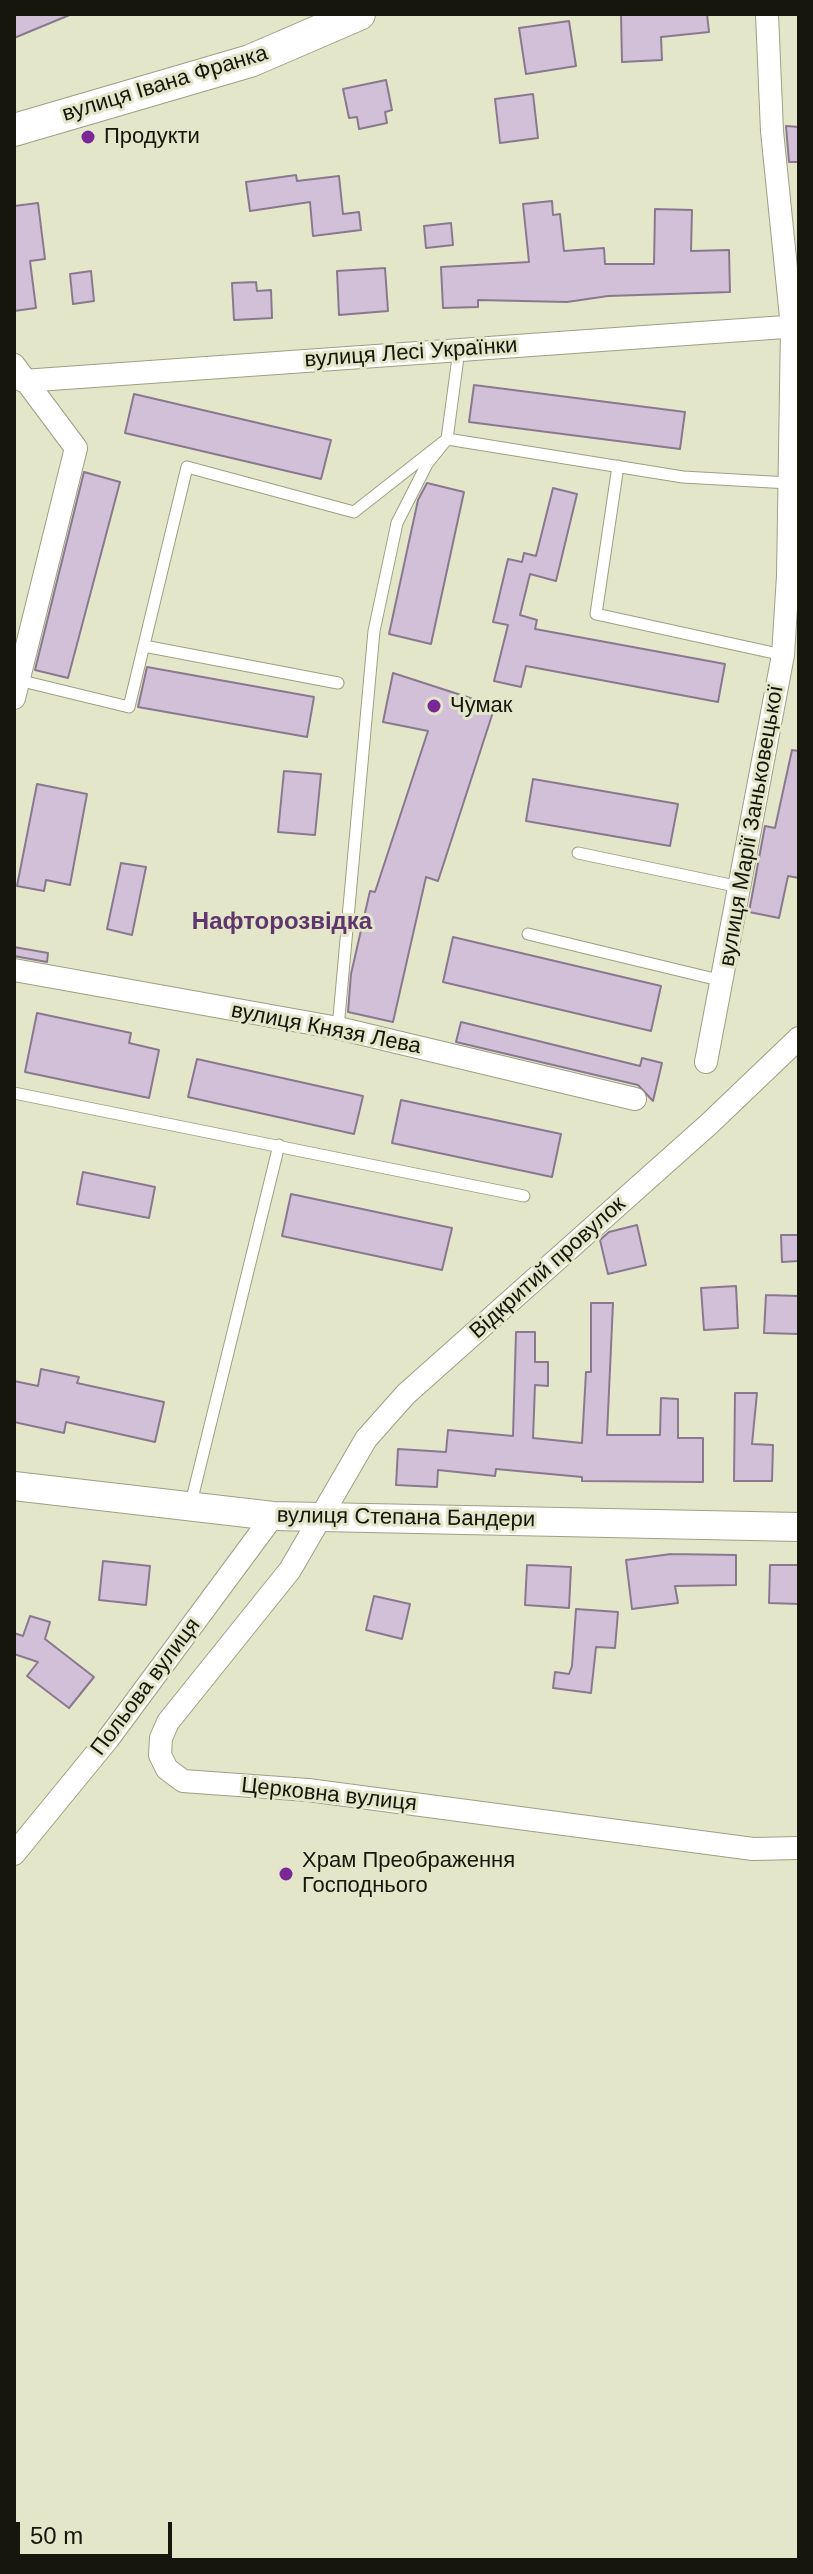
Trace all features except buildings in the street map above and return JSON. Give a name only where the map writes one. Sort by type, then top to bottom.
[{"type":"main road","name":"вулиця Івана Франка","points":[[14,130],[250,61],[359,14]]},
{"type":"street","name":"вулиця Марії Заньковецької","points":[[706,1062],[783,655],[795,326],[772,131],[767,14]]},
{"type":"street","name":"вулиця Лесі Українки","points":[[18,373],[459,350],[795,326]]},
{"type":"street","points":[[16,689],[76,448],[18,373]]},
{"type":"street","name":"вулиця Князя Лева","points":[[14,970],[338,1028],[635,1099]]},
{"type":"street","name":"Відкритий провулок","points":[[320,1516],[366,1439],[406,1394],[709,1124],[799,1038]]},
{"type":"street","name":"вулиця Степана Бандери","points":[[14,1486],[273,1516],[799,1527]]},
{"type":"street","name":"Польова вулиця","points":[[14,1854],[108,1739],[273,1516]]},
{"type":"street","name":"Церковна вулиця","points":[[320,1516],[290,1570],[168,1722],[161,1738],[160,1755],[167,1769],[183,1781],[308,1790],[753,1849],[799,1848]]},
{"type":"lane","points":[[338,1028],[374,631],[397,523],[427,464],[447,439],[459,350]]},
{"type":"lane","points":[[16,689],[129,707],[187,467],[354,512],[447,439],[683,477],[789,483]]},
{"type":"lane","points":[[618,466],[596,614],[783,655]]},
{"type":"lane","points":[[144,646],[338,683]]},
{"type":"lane","points":[[578,853],[741,887]]},
{"type":"lane","points":[[528,934],[723,981]]},
{"type":"lane","points":[[14,1093],[524,1196]]},
{"type":"lane","points":[[190,1507],[279,1145]]},
{"type":"place","name":"Продукти","points":[[88,137]]},
{"type":"place","name":"Чумак","points":[[434,706]]},
{"type":"place","name":"Храм Преображення Господнього","points":[[286,1874]]},
{"type":"district","name":"Нафторозвідка","points":[[282,922]]}]
